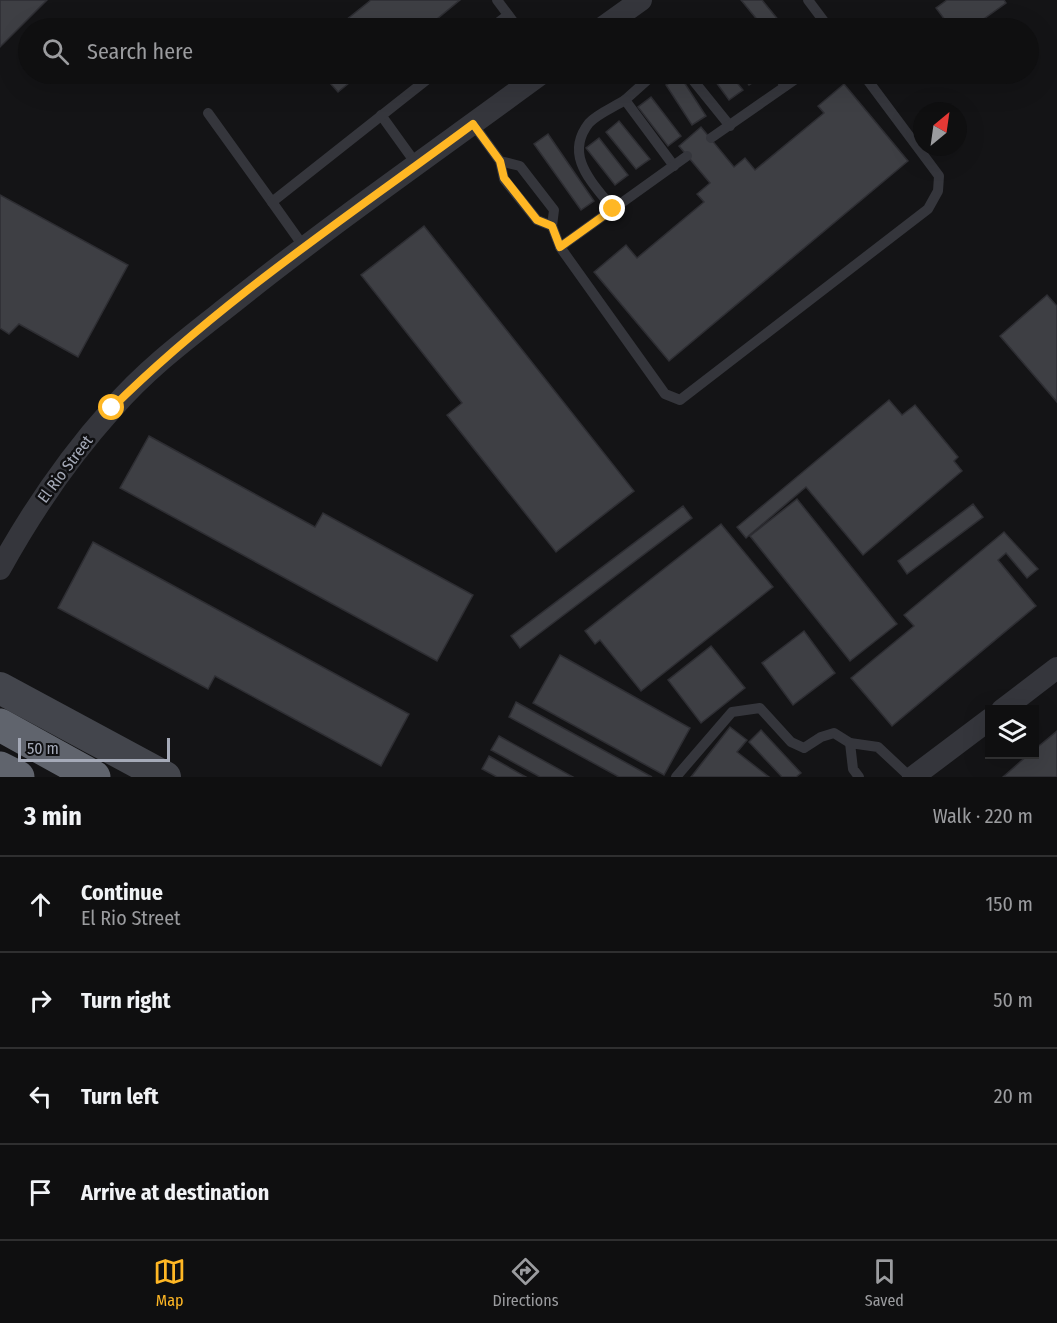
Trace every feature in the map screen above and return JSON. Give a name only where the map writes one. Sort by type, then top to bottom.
[{"type":"highway","points":[[0,725],[94,777]]},
{"type":"highway","points":[[0,768],[18,777]]},
{"type":"main road","points":[[0,688],[165,777]]},
{"type":"street","points":[[616,18],[641,0]]},
{"type":"street","name":"El Rio Street","points":[[0,568],[26,522],[53,483],[112,408],[161,359],[304,247],[527,84]]},
{"type":"street","points":[[1009,705],[1056,672]]},
{"type":"street","points":[[912,777],[985,723]]},
{"type":"lane","points":[[497,0],[510,18]]},
{"type":"lane","points":[[808,0],[822,18]]},
{"type":"lane","points":[[504,18],[508,15]]},
{"type":"lane","points":[[272,202],[421,84]]},
{"type":"lane","points":[[613,209],[586,174],[577,154],[580,140],[590,122],[625,100],[643,84]]},
{"type":"lane","points":[[696,84],[730,126]]},
{"type":"lane","points":[[711,138],[788,84]]},
{"type":"lane","points":[[500,161],[520,166],[536,184],[554,210],[552,226],[560,247],[665,394],[680,400],[928,208],[938,191],[939,176],[870,84]]},
{"type":"lane","points":[[625,100],[674,166]]},
{"type":"lane","points":[[208,112],[304,247]]},
{"type":"lane","points":[[381,115],[417,165]]},
{"type":"lane","points":[[473,124],[500,161],[504,178],[537,220],[552,226]]},
{"type":"lane","points":[[560,247],[687,156]]},
{"type":"lane","points":[[676,777],[732,712],[760,708],[791,742],[804,747],[821,737],[834,733],[850,743],[878,747],[912,777]]},
{"type":"lane","points":[[850,743],[853,769],[859,777]]},
{"type":"building","points":[[0,0],[47,0],[29,18],[18,18],[18,29],[0,47]]},
{"type":"building","points":[[371,0],[460,0],[438,18],[348,18]]},
{"type":"building","points":[[741,0],[762,0],[777,18],[756,18]]},
{"type":"building","points":[[947,0],[1004,0],[1006,3],[985,18],[944,18],[936,8]]},
{"type":"building","points":[[331,84],[348,84],[338,92]]},
{"type":"building","points":[[685,84],[706,116],[692,125],[666,85]]},
{"type":"building","points":[[717,84],[738,84],[743,90],[729,100]]},
{"type":"building","points":[[844,84],[908,161],[669,361],[594,272],[626,245],[637,258],[704,202],[697,194],[710,183],[679,146],[701,127],[734,167],[745,158],[755,170],[824,113],[818,106]]},
{"type":"building","points":[[651,97],[681,136],[668,146],[638,107]]},
{"type":"building","points":[[619,121],[650,159],[636,169],[606,132]]},
{"type":"building","points":[[548,134],[594,201],[581,210],[534,144]]},
{"type":"building","points":[[599,138],[628,175],[615,185],[586,148]]},
{"type":"building","points":[[0,195],[128,265],[78,357],[19,324],[9,334],[0,328]]},
{"type":"building","points":[[424,226],[634,491],[556,552],[447,415],[462,403],[361,275]]},
{"type":"building","points":[[1047,295],[1057,306],[1057,402],[1000,336]]},
{"type":"building","points":[[889,400],[902,415],[915,405],[958,457],[954,461],[962,471],[863,555],[806,487],[746,538],[737,527]]},
{"type":"building","points":[[149,436],[315,527],[323,513],[473,595],[437,661],[120,488]]},
{"type":"building","points":[[797,499],[897,624],[850,661],[750,536]]},
{"type":"building","points":[[973,504],[983,517],[907,574],[898,561]]},
{"type":"building","points":[[683,506],[692,518],[520,648],[511,636]]},
{"type":"building","points":[[721,524],[773,587],[641,691],[600,640],[595,644],[585,631]]},
{"type":"building","points":[[1004,532],[1038,569],[1027,578],[1006,553],[998,560],[1036,606],[892,726],[851,678],[914,626],[904,615]]},
{"type":"building","points":[[93,542],[409,714],[381,766],[215,676],[208,689],[58,608]]},
{"type":"building","points":[[804,631],[835,673],[793,705],[762,663]]},
{"type":"building","points":[[711,646],[745,688],[701,723],[668,680]]},
{"type":"building","points":[[560,655],[690,728],[664,775],[533,703]]},
{"type":"building","points":[[516,702],[652,777],[619,777],[509,717]]},
{"type":"building","points":[[730,727],[747,740],[737,752],[769,777],[691,777]]},
{"type":"building","points":[[761,730],[801,773],[796,777],[782,777],[749,742]]},
{"type":"building","points":[[1057,731],[1057,777],[1003,777],[1023,759],[1039,759],[1039,746]]},
{"type":"building","points":[[499,736],[573,777],[540,777],[491,750]]},
{"type":"building","points":[[489,756],[526,777],[497,777],[482,769]]},
{"type":"route","points":[[112,408],[161,359],[280,265],[473,124],[500,161],[504,178],[537,220],[552,226],[560,247],[613,209]]}]
